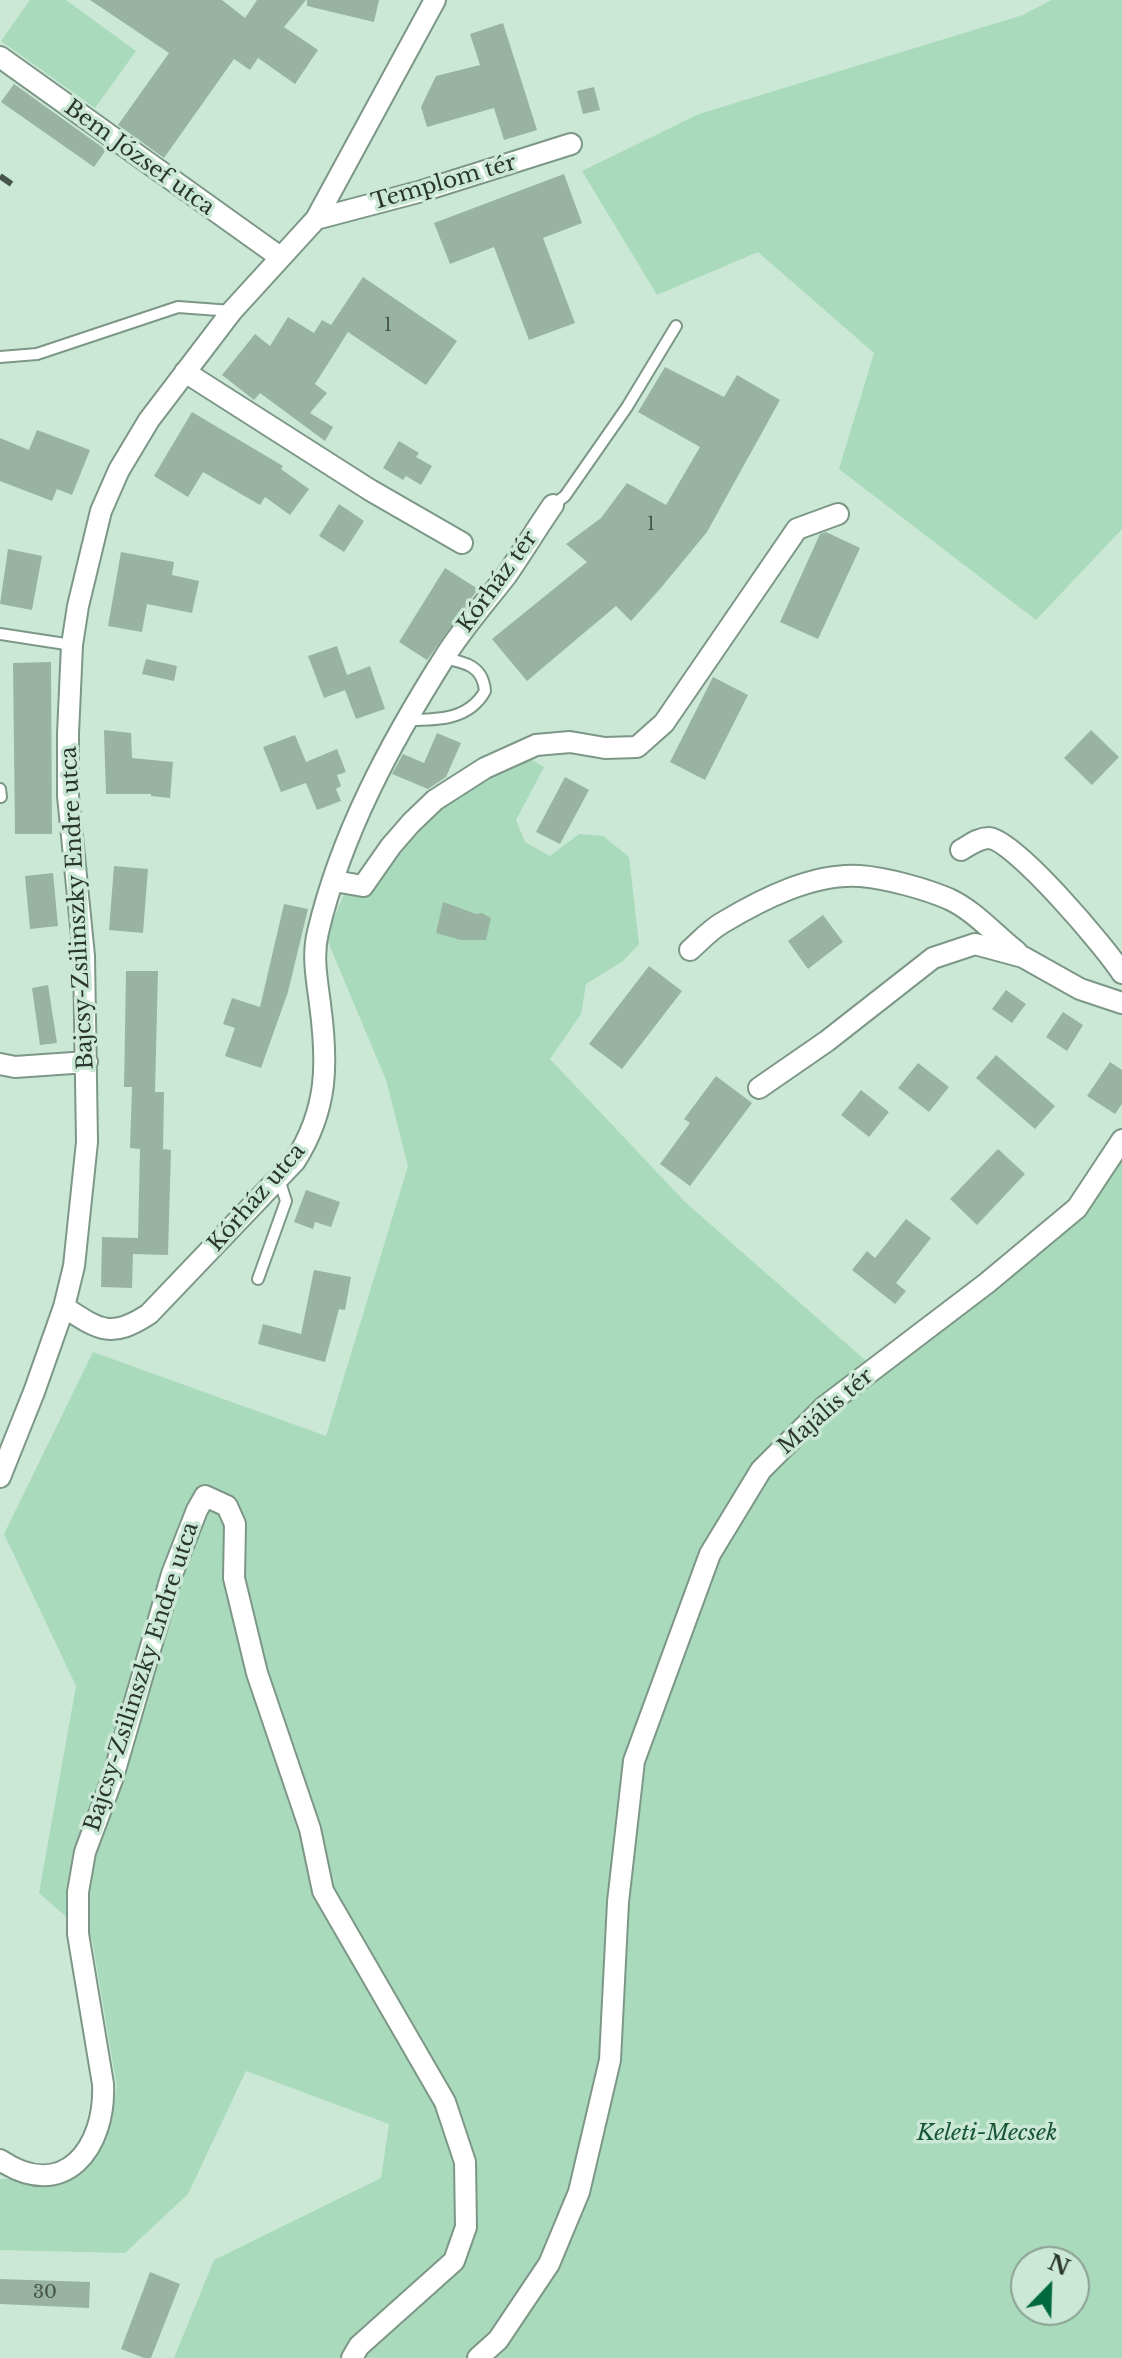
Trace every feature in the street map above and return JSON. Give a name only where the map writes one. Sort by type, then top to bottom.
[{"type":"street","name":"Bajcsy-Zsilinszky Endre utca","points":[[0,1477],[64,1307],[74,1266],[87,1142],[84,956],[68,796],[72,645],[101,511],[119,470],[149,420],[232,311],[316,219],[435,0]]},
{"type":"street","name":"Bem József utca","points":[[0,57],[280,257]]},
{"type":"street","name":"Templom tér","points":[[316,219],[422,191],[571,144]]},
{"type":"street","points":[[185,372],[370,490],[462,543]]},
{"type":"street","name":"Kórház tér","points":[[443,658],[505,576],[553,505]]},
{"type":"street","points":[[334,881],[363,886],[391,846],[435,800],[485,768],[536,745],[570,742],[605,748],[637,747],[664,723],[797,529],[838,514]]},
{"type":"street","name":"Kórház utca","points":[[64,1307],[102,1329],[117,1330],[133,1325],[149,1314],[295,1161],[309,1138],[323,1099],[324,1031],[315,962],[317,934],[360,807],[443,658]]},
{"type":"street","points":[[961,850],[977,840],[991,838],[1006,846],[1058,895],[1122,973]]},
{"type":"street","points":[[690,950],[720,924],[785,891],[825,879],[861,876],[912,887],[950,900],[972,913],[1023,957],[1080,989],[1122,1003]]},
{"type":"street","points":[[759,1088],[827,1041],[933,958],[975,944],[1023,957]]},
{"type":"street","points":[[0,1064],[15,1067],[87,1062]]},
{"type":"street","name":"Majális tér","points":[[478,2358],[498,2340],[549,2264],[579,2192],[610,2060],[618,1902],[634,1761],[710,1554],[761,1470],[824,1407],[987,1283],[1077,1208],[1122,1140]]},
{"type":"street","name":"Bajcsy-Zsilinszky Endre utca","points":[[0,2160],[31,2176],[53,2175],[72,2167],[98,2132],[104,2108],[103,2084],[78,1934],[78,1892],[85,1852],[113,1777],[172,1574],[205,1496],[227,1506],[235,1524],[234,1578],[243,1619],[257,1673],[310,1829],[323,1891],[445,2102],[465,2162],[466,2227],[454,2261],[359,2346],[352,2358]]},
{"type":"lane","points":[[0,357],[37,354],[178,307],[232,311]]},
{"type":"lane","points":[[553,505],[565,496],[627,407],[676,326]]},
{"type":"lane","points":[[0,634],[72,645]]},
{"type":"lane","points":[[408,720],[443,720],[471,708],[485,691],[479,672],[469,664],[443,658]]},
{"type":"lane","points":[[0,789],[1,797]]},
{"type":"lane","points":[[258,1279],[286,1201],[279,1178]]},
{"type":"green space","points":[[30,0],[66,0],[136,51],[95,108],[1,41]]},
{"type":"green space","points":[[1051,0],[1122,0],[1122,529],[1036,620],[839,469],[874,353],[758,252],[657,295],[582,171],[699,114],[1023,15]]},
{"type":"green space","name":"Keleti-Mecsek","points":[[529,758],[544,767],[516,820],[525,842],[550,856],[579,834],[603,836],[629,857],[639,944],[623,961],[586,984],[581,1014],[550,1059],[685,1202],[881,1374],[1093,1198],[1122,1160],[1122,2358],[174,2358],[214,2260],[381,2178],[389,2124],[246,2071],[188,2194],[125,2253],[0,2250],[0,2179],[70,2178],[103,2146],[117,2088],[92,1939],[39,1893],[76,1686],[4,1534],[93,1352],[326,1436],[408,1166],[386,1080],[326,937],[347,887],[377,871],[454,791]]},
{"type":"building","points":[[90,0],[222,0],[245,18],[257,0],[306,0],[284,27],[318,50],[295,84],[258,58],[250,70],[234,59],[164,158],[118,125],[169,53]]},
{"type":"building","points":[[307,0],[379,0],[374,22],[307,6]]},
{"type":"building","points":[[503,23],[537,130],[504,140],[494,108],[427,127],[421,107],[436,76],[480,65],[470,34]]},
{"type":"building","points":[[14,84],[106,150],[94,167],[1,102]]},
{"type":"building","points":[[594,87],[600,110],[583,114],[577,91]]},
{"type":"building","points":[[564,174],[582,223],[543,238],[575,323],[529,340],[494,247],[450,264],[434,223]]},
{"type":"building","points":[[363,277],[457,341],[426,385],[348,332],[315,384],[327,393],[310,413],[333,427],[325,441],[260,393],[254,400],[222,375],[255,334],[270,346],[288,317],[314,333],[322,320],[331,325]]},
{"type":"building","points":[[665,367],[724,397],[737,375],[780,400],[707,532],[660,589],[631,621],[616,606],[527,681],[492,639],[587,562],[566,544],[601,518],[627,483],[666,505],[700,447],[638,412]]},
{"type":"building","points":[[192,412],[283,466],[281,469],[309,489],[290,515],[265,497],[260,505],[203,472],[188,497],[154,476]]},
{"type":"building","points":[[37,430],[90,450],[72,495],[57,489],[52,501],[0,481],[0,438],[29,450]]},
{"type":"building","points":[[399,441],[419,453],[416,457],[432,466],[421,485],[406,476],[403,480],[383,468]]},
{"type":"building","points":[[339,504],[364,521],[344,552],[319,536]]},
{"type":"building","points":[[826,532],[860,548],[818,639],[780,622],[820,534]]},
{"type":"building","points":[[8,549],[42,556],[32,610],[0,604]]},
{"type":"building","points":[[121,552],[174,562],[172,575],[199,581],[192,613],[147,604],[142,632],[108,626]]},
{"type":"building","points":[[445,568],[478,589],[427,660],[399,642]]},
{"type":"building","points":[[337,646],[347,675],[370,666],[385,709],[356,719],[345,690],[324,698],[308,656]]},
{"type":"building","points":[[146,659],[177,666],[174,681],[142,674]]},
{"type":"building","points":[[51,662],[52,834],[15,834],[13,663]]},
{"type":"building","points":[[713,677],[748,695],[705,780],[670,762]]},
{"type":"building","points":[[104,730],[131,733],[132,758],[173,762],[170,798],[151,794],[106,794]]},
{"type":"building","points":[[1091,730],[1119,757],[1092,785],[1064,758]]},
{"type":"building","points":[[437,733],[461,743],[446,777],[428,789],[392,774],[403,754],[424,763]]},
{"type":"building","points":[[295,735],[306,762],[337,749],[346,772],[337,775],[341,786],[336,789],[341,801],[317,810],[306,783],[281,792],[263,747]]},
{"type":"building","points":[[565,777],[589,790],[560,844],[536,832]]},
{"type":"building","points":[[114,866],[148,869],[143,933],[109,930]]},
{"type":"building","points":[[53,873],[58,926],[30,929],[25,876]]},
{"type":"building","points":[[443,902],[491,918],[486,940],[461,940],[436,933]]},
{"type":"building","points":[[284,904],[308,909],[288,992],[261,1068],[225,1056],[235,1028],[223,1024],[232,998],[260,1007]]},
{"type":"building","points":[[823,915],[843,942],[808,969],[788,941]]},
{"type":"building","points":[[649,966],[682,991],[622,1069],[589,1044]]},
{"type":"building","points":[[126,971],[158,971],[155,1092],[164,1092],[163,1149],[171,1150],[168,1255],[133,1254],[132,1288],[101,1287],[102,1237],[138,1238],[140,1149],[130,1148],[132,1087],[124,1087]]},
{"type":"building","points":[[48,985],[57,1043],[40,1045],[32,988]]},
{"type":"building","points":[[1006,990],[1026,1004],[1012,1023],[992,1009]]},
{"type":"building","points":[[1063,1012],[1083,1025],[1067,1051],[1046,1037]]},
{"type":"building","points":[[996,1055],[1055,1106],[1035,1129],[976,1078]]},
{"type":"building","points":[[1110,1062],[1122,1070],[1122,1104],[1115,1114],[1087,1096]]},
{"type":"building","points":[[918,1063],[949,1087],[929,1112],[898,1088]]},
{"type":"building","points":[[716,1076],[752,1103],[690,1186],[660,1164],[690,1123],[684,1119]]},
{"type":"building","points":[[861,1090],[889,1112],[869,1137],[841,1115]]},
{"type":"building","points":[[998,1149],[1025,1174],[977,1225],[950,1199]]},
{"type":"building","points":[[306,1190],[340,1202],[331,1227],[315,1222],[313,1229],[294,1222]]},
{"type":"building","points":[[906,1219],[931,1238],[896,1283],[906,1291],[895,1304],[852,1270],[867,1251],[875,1258]]},
{"type":"building","points":[[314,1270],[351,1277],[345,1310],[339,1309],[325,1362],[258,1344],[263,1324],[301,1334]]},
{"type":"building","points":[[150,2272],[180,2284],[151,2358],[144,2358],[121,2349]]},
{"type":"building","points":[[0,2279],[90,2282],[89,2308],[0,2304]]},
{"type":"railway","points":[[0,176],[23,192]]}]
